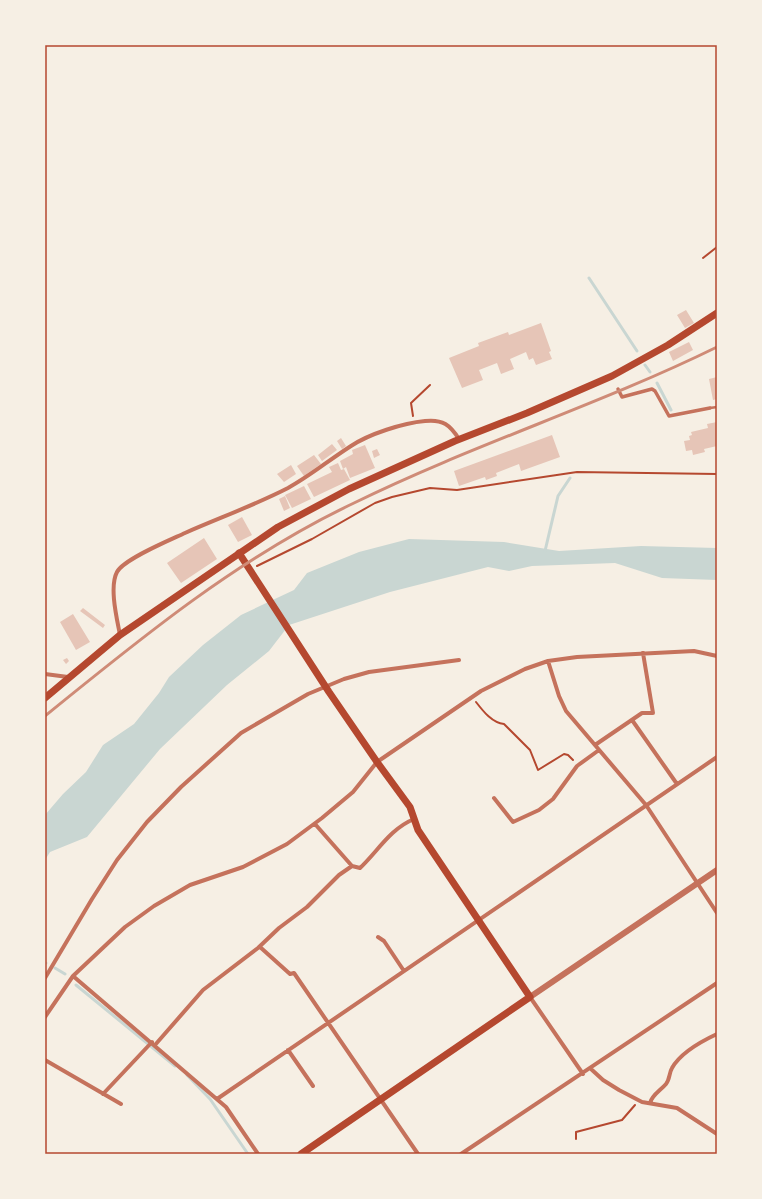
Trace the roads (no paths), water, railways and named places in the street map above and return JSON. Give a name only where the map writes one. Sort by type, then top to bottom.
[{"type":"main road","points":[[45,698],[68,677],[120,635],[278,528],[350,489],[459,439],[527,413],[612,376],[668,345],[717,313]]},
{"type":"main road","points":[[239,553],[377,762],[410,807],[418,830],[530,997],[301,1154]]},
{"type":"street","points":[[618,388],[622,397],[652,390],[655,391],[669,416],[710,408]]},
{"type":"street","points":[[120,635],[114,610],[114,590],[117,572],[126,563],[168,540],[287,488],[365,438],[425,421],[446,423],[452,428],[459,439]]},
{"type":"street","points":[[45,1017],[73,976],[125,927],[154,906],[190,885],[244,867],[287,844],[315,824],[353,792],[377,762],[472,697],[525,670],[548,661],[577,657],[694,651],[717,656]]},
{"type":"street","points":[[594,745],[642,713],[653,713],[643,653]]},
{"type":"street","points":[[45,978],[117,860],[148,822],[181,786],[241,733],[308,694],[344,679],[369,672],[459,660]]},
{"type":"street","points":[[548,661],[559,696],[566,711],[646,805],[717,913]]},
{"type":"street","points":[[45,674],[68,677]]},
{"type":"street","points":[[632,720],[677,784]]},
{"type":"street","points":[[494,798],[513,822],[539,810],[553,799],[577,766],[599,750]]},
{"type":"street","points":[[217,1099],[717,757]]},
{"type":"street","points":[[315,824],[352,866],[360,868],[389,835],[406,822],[414,819]]},
{"type":"street","points":[[104,1094],[120,1075],[154,1043],[203,990],[260,947],[279,928],[307,907],[339,875],[352,866]]},
{"type":"street","points":[[583,1074],[530,997],[717,870]]},
{"type":"street","points":[[378,937],[384,941],[404,971]]},
{"type":"street","points":[[260,947],[290,974],[294,973],[418,1154]]},
{"type":"street","points":[[73,976],[154,1043],[226,1107],[258,1154]]},
{"type":"street","points":[[461,1154],[591,1069],[717,983]]},
{"type":"street","points":[[650,1103],[651,1098],[667,1083],[672,1069],[677,1062],[696,1046],[717,1034]]},
{"type":"street","points":[[288,1050],[313,1086]]},
{"type":"street","points":[[45,1060],[121,1104]]},
{"type":"street","points":[[591,1069],[603,1080],[638,1100],[677,1108],[717,1134]]},
{"type":"lane","points":[[710,408],[717,407]]},
{"type":"waterway","points":[[589,278],[637,351]]},
{"type":"waterway","points":[[645,365],[650,372]]},
{"type":"waterway","points":[[657,383],[671,410]]},
{"type":"waterway","points":[[545,551],[558,496],[570,478]]},
{"type":"waterway","points":[[55,968],[65,974]]},
{"type":"waterway","points":[[76,985],[175,1066]]},
{"type":"waterway","points":[[187,1075],[210,1099],[248,1154]]},
{"type":"railway","points":[[45,716],[118,657],[193,600],[271,548],[312,524],[444,462],[627,388],[717,347]]}]
